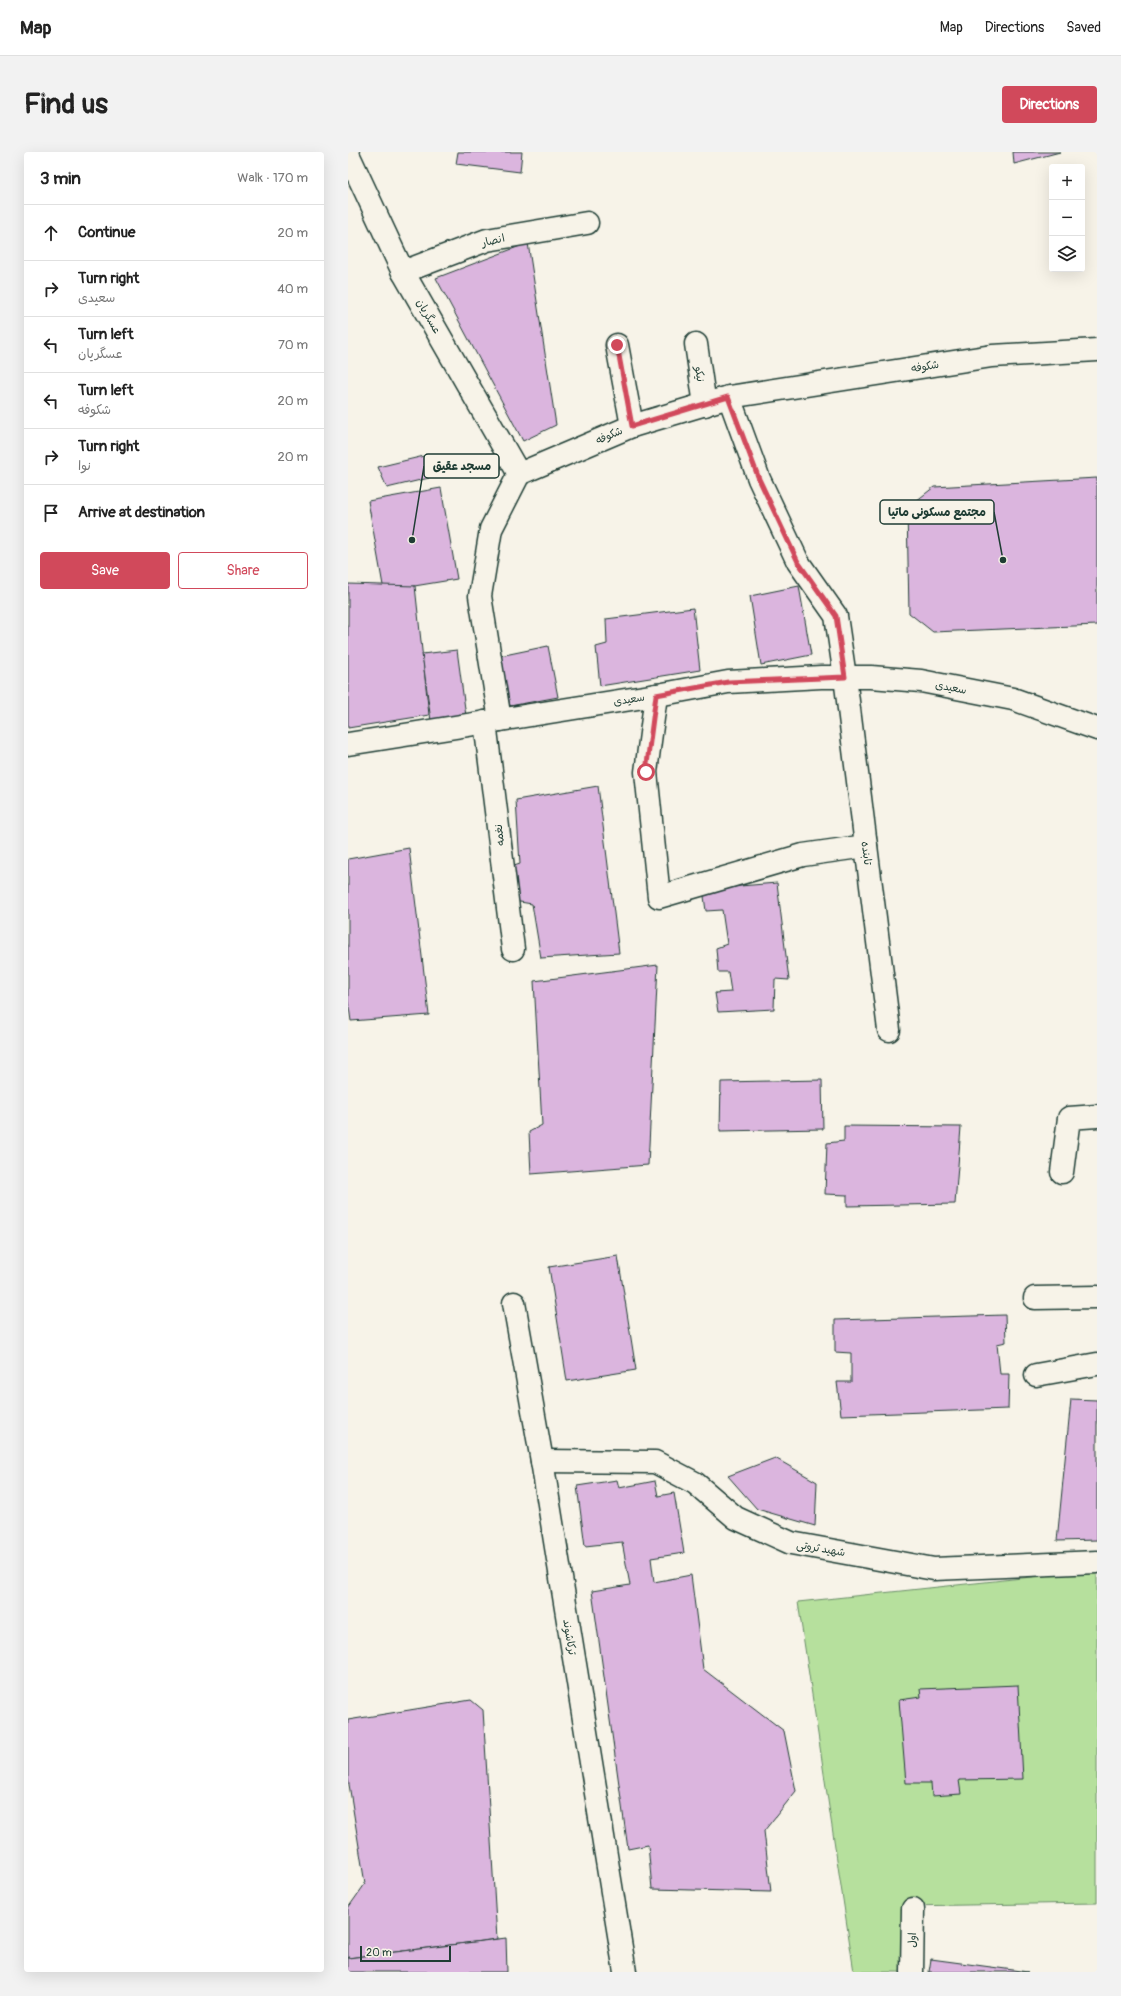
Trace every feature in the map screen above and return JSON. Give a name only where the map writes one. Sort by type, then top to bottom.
[{"type":"street","name":"عسگریان","points":[[349,161],[403,272],[519,474]]},
{"type":"street","name":"انصار","points":[[403,272],[487,240],[587,223]]},
{"type":"street","name":"نیکو","points":[[696,344],[705,405]]},
{"type":"street","points":[[617,345],[632,426]]},
{"type":"street","name":"شکوفه","points":[[519,474],[632,426],[728,397],[992,356],[1097,350]]},
{"type":"street","points":[[728,397],[759,479],[798,562],[836,616],[845,677]]},
{"type":"street","points":[[492,721],[480,596],[491,529],[519,474]]},
{"type":"street","name":"سعیدی","points":[[348,744],[656,695],[728,682],[845,677],[871,677],[920,681],[1013,699],[1097,729]]},
{"type":"street","name":"تابنده","points":[[845,677],[889,1030]]},
{"type":"street","points":[[656,695],[646,772],[659,897],[803,855],[866,846]]},
{"type":"street","name":"نغمه","points":[[492,721],[513,949]]},
{"type":"street","points":[[1062,1172],[1069,1118],[1097,1116]]},
{"type":"street","points":[[1035,1298],[1097,1297]]},
{"type":"street","name":"ترکاشوند","points":[[514,1302],[542,1461],[625,1972]]},
{"type":"street","points":[[1036,1375],[1097,1364]]},
{"type":"street","name":"شهید ثروتی","points":[[542,1461],[655,1462],[694,1483],[736,1518],[791,1543],[934,1570],[1097,1562]]},
{"type":"street","name":"اول","points":[[912,1972],[913,1909]]},
{"type":"green space","points":[[1097,1570],[1097,1903],[903,1906],[901,1972],[854,1972],[798,1602]]},
{"type":"building","points":[[458,152],[522,152],[520,172],[456,164]]},
{"type":"building","points":[[1013,152],[1060,152],[1014,164]]},
{"type":"building","points":[[528,243],[556,425],[523,441],[436,278]]},
{"type":"building","points":[[424,456],[429,478],[387,488],[378,467]]},
{"type":"building","points":[[1097,478],[1097,625],[933,632],[909,613],[907,508],[934,487]]},
{"type":"building","points":[[441,488],[457,579],[384,591],[368,501]]},
{"type":"building","points":[[348,584],[415,586],[429,715],[348,728]]},
{"type":"building","points":[[799,586],[811,655],[761,665],[750,596]]},
{"type":"building","points":[[693,608],[700,670],[600,686],[596,647],[607,644],[606,619]]},
{"type":"building","points":[[548,646],[558,697],[510,706],[500,656]]},
{"type":"building","points":[[457,650],[466,716],[431,721],[422,654]]},
{"type":"building","points":[[598,786],[619,953],[541,958],[532,904],[514,901],[508,868],[520,864],[516,800]]},
{"type":"building","points":[[409,848],[429,1015],[351,1021],[348,1000],[348,859]]},
{"type":"building","points":[[777,883],[789,980],[775,979],[774,1009],[718,1012],[715,993],[731,992],[728,972],[718,972],[716,948],[727,944],[722,910],[706,911],[703,889]]},
{"type":"building","points":[[658,965],[648,1165],[531,1174],[529,1132],[542,1125],[534,981]]},
{"type":"building","points":[[822,1080],[823,1129],[720,1131],[721,1082]]},
{"type":"building","points":[[844,1126],[961,1127],[955,1204],[847,1206],[847,1195],[825,1194],[827,1143],[844,1141]]},
{"type":"building","points":[[618,1256],[636,1370],[567,1381],[549,1267]]},
{"type":"building","points":[[1005,1315],[1006,1342],[997,1344],[1000,1374],[1009,1374],[1008,1409],[841,1415],[837,1382],[851,1382],[851,1353],[835,1352],[835,1320]]},
{"type":"building","points":[[1071,1399],[1097,1400],[1097,1540],[1057,1541]]},
{"type":"building","points":[[775,1458],[817,1482],[815,1526],[757,1509],[728,1476]]},
{"type":"building","points":[[617,1480],[619,1488],[655,1481],[658,1496],[674,1493],[684,1553],[651,1558],[654,1582],[691,1575],[703,1669],[784,1731],[796,1791],[764,1831],[771,1892],[652,1889],[648,1845],[628,1849],[592,1591],[630,1585],[622,1542],[585,1546],[577,1486]]},
{"type":"building","points":[[1018,1685],[1023,1779],[959,1780],[961,1794],[932,1796],[931,1783],[906,1783],[899,1700],[921,1697],[920,1689]]},
{"type":"building","points":[[471,1700],[483,1710],[497,1939],[348,1958],[348,1908],[365,1884],[348,1778],[348,1720]]},
{"type":"building","points":[[506,1938],[507,1972],[348,1972],[348,1958]]},
{"type":"building","points":[[931,1959],[1028,1972],[929,1972]]},
{"type":"place","name":"مسجد عقیق","points":[[412,540]]},
{"type":"place","name":"مجتمع مسکونی ماتیا","points":[[1003,560]]},
{"type":"route","points":[[617,345],[632,426],[726,399],[728,397],[759,479],[798,562],[836,616],[845,677],[728,682],[656,695],[646,772]]}]
